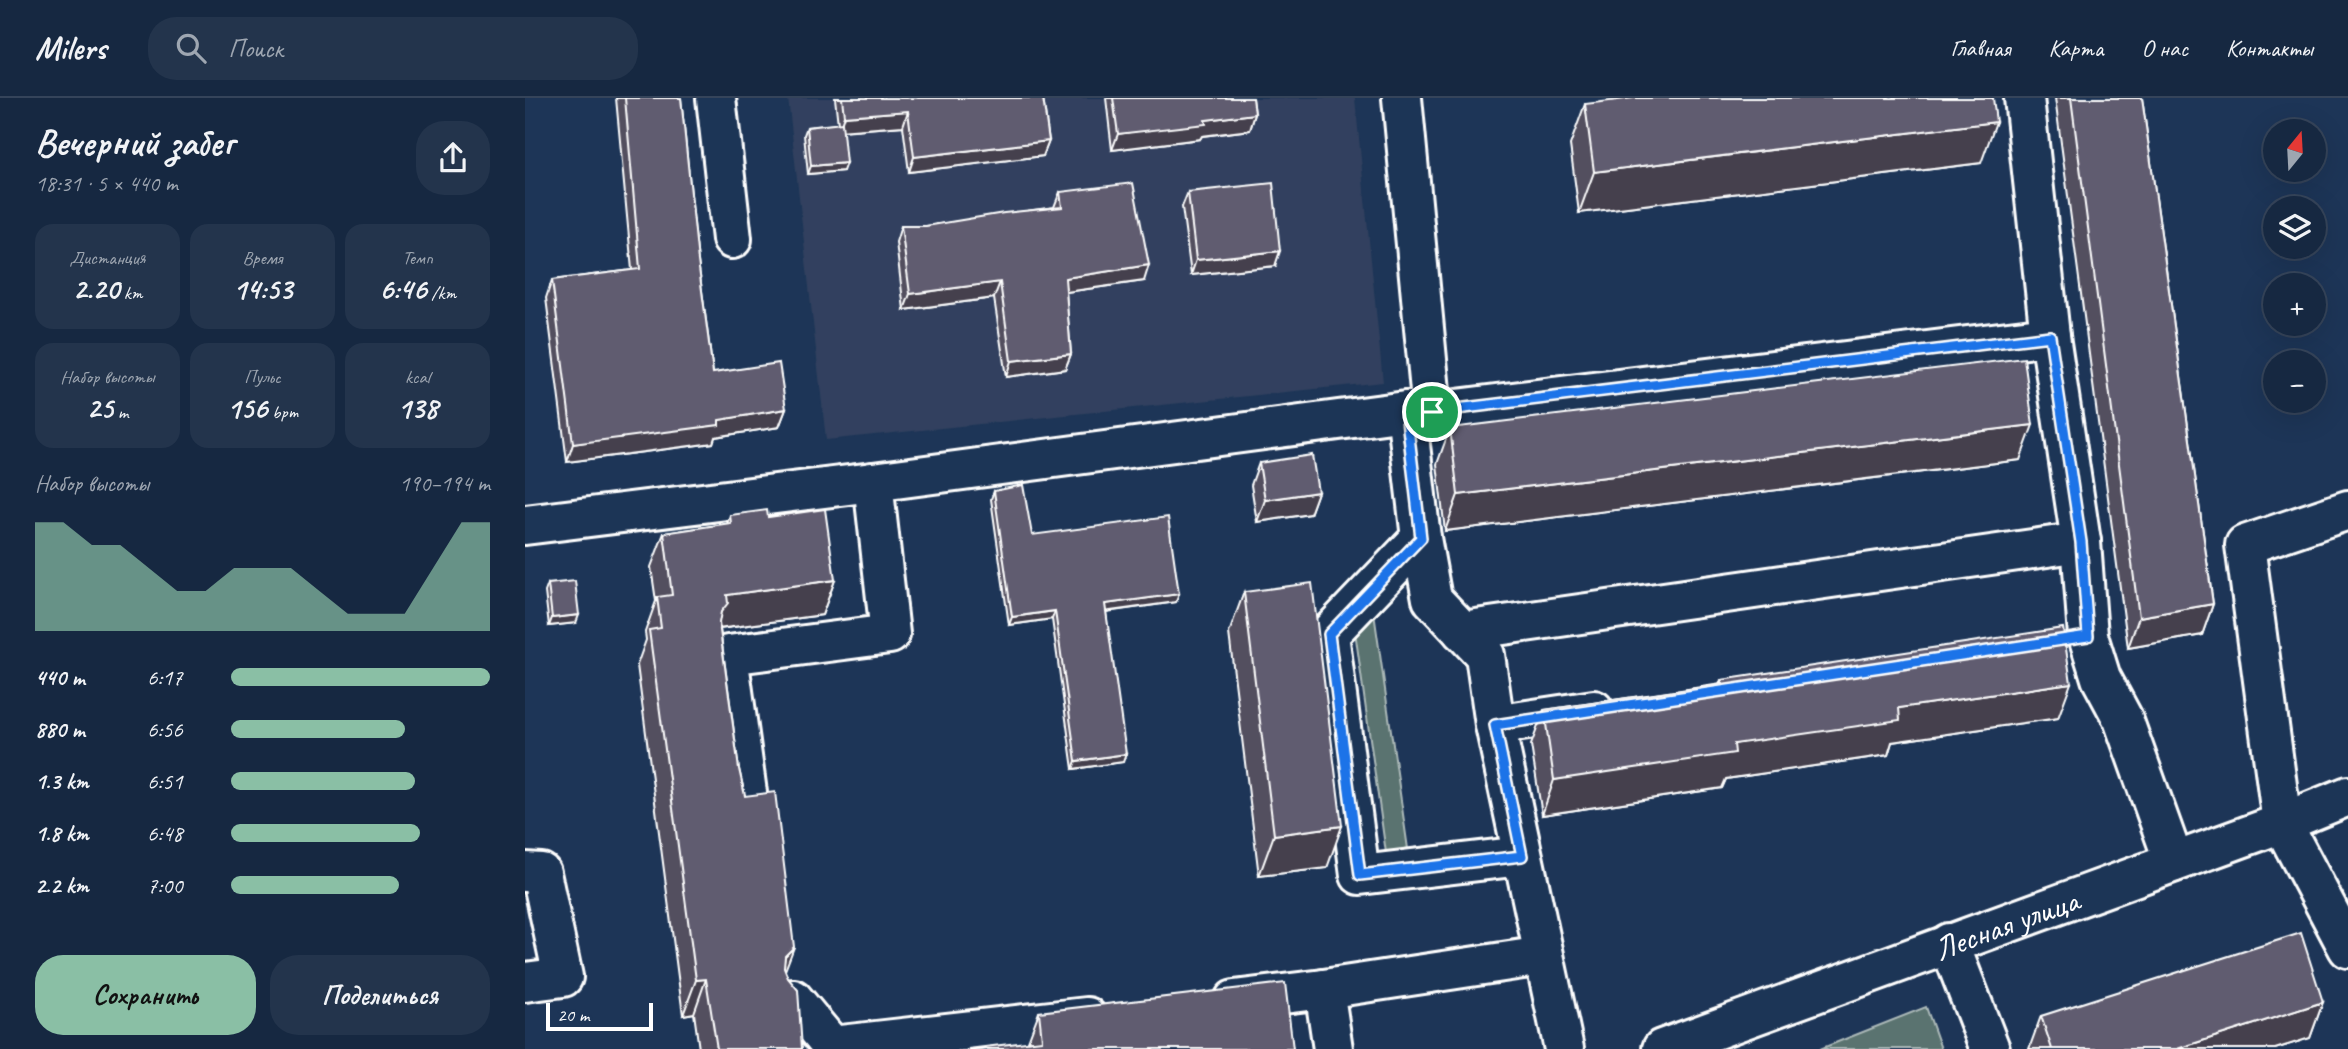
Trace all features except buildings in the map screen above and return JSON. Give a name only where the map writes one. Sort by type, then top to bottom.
[{"type":"street","points":[[716,98],[732,239]]},
{"type":"street","points":[[2024,98],[2050,336],[2081,542],[2074,638],[2101,678],[2123,719],[2173,862]]},
{"type":"street","points":[[1410,99],[1421,538],[1432,599],[1485,655],[1495,725],[1564,1049]]},
{"type":"street","points":[[525,525],[1419,412],[2050,336]]},
{"type":"street","points":[[747,800],[728,654],[890,634],[873,482]]},
{"type":"street","points":[[2344,928],[2282,823],[2245,545],[2348,510]]},
{"type":"street","points":[[1421,538],[1329,634],[1360,875],[1522,856]]},
{"type":"street","points":[[1462,631],[2081,542]]},
{"type":"street","points":[[1495,725],[1633,704]]},
{"type":"street","name":"Лесная улица","points":[[1662,1049],[2282,823],[2348,796]]},
{"type":"street","points":[[525,872],[541,873],[563,977],[525,982]]},
{"type":"street","points":[[1949,943],[1990,1049]]},
{"type":"street","points":[[1205,1003],[1324,989],[1543,956]]},
{"type":"street","points":[[1324,989],[1333,1049]]},
{"type":"street","points":[[793,999],[832,1046],[1124,1012]]},
{"type":"shaded area","points":[[788,98],[1355,98],[1383,382],[826,440]]},
{"type":"green space","points":[[1374,613],[1408,849],[1386,853],[1353,617]]},
{"type":"green space","points":[[1926,1007],[1941,1049],[1820,1049]]},
{"type":"route","points":[[2050,336],[2081,542],[2088,636],[1495,725],[1522,856],[1360,875],[1329,634],[1421,538],[1406,411],[1432,412],[2050,336]]}]
